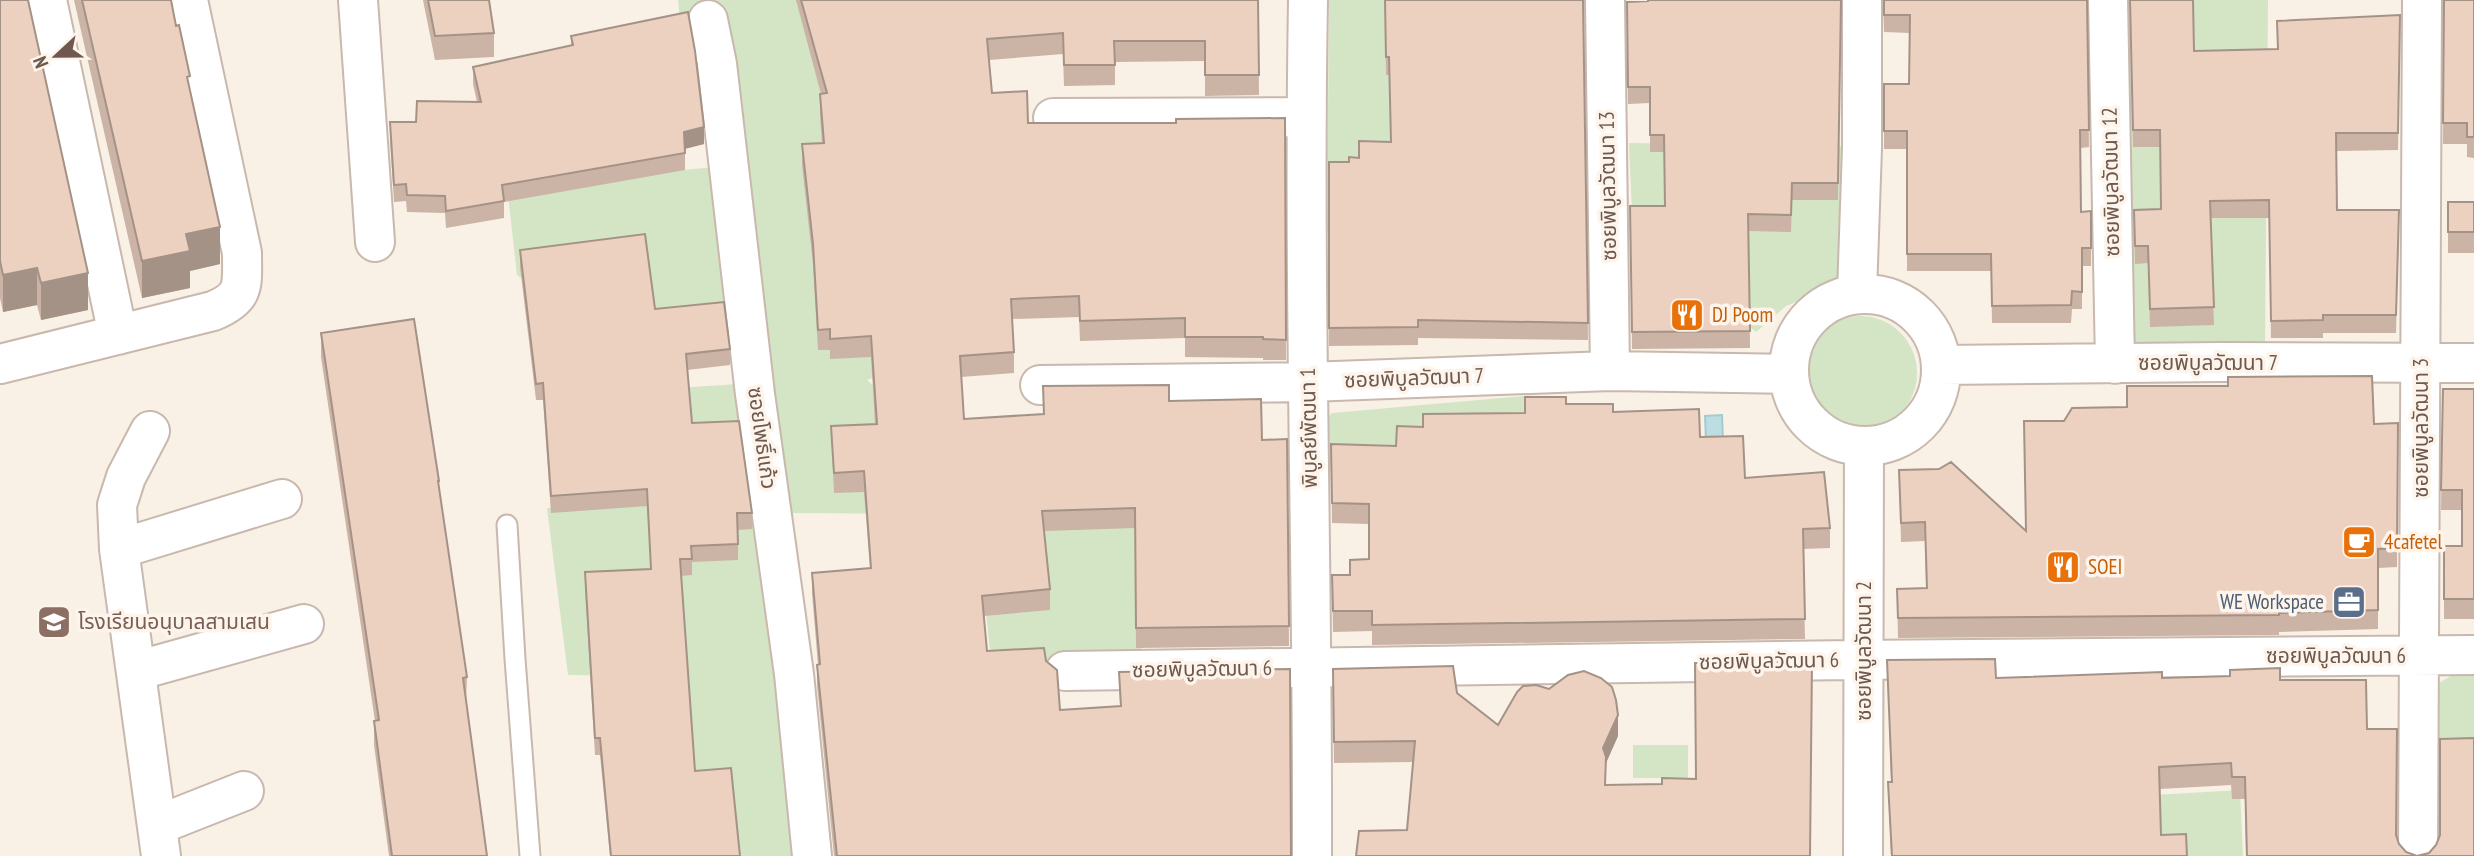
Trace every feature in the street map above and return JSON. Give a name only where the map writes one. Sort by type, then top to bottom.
[{"type":"street","points":[[47,0],[118,335]]},
{"type":"street","points":[[0,364],[213,311],[232,303],[242,287],[242,253],[188,0]]},
{"type":"street","points":[[358,0],[375,242]]},
{"type":"street","name":"พิบูลย์พัฒนา 1","points":[[1308,0],[1306,117],[1312,856]]},
{"type":"street","name":"ซอยพิบูลวัฒนา 13","points":[[1605,0],[1610,371]]},
{"type":"street","points":[[1857,293],[1862,148],[1862,0]]},
{"type":"street","name":"ซอยพิบูลวัฒนา 12","points":[[2108,0],[2115,364]]},
{"type":"street","name":"ซอยพิบูลวัฒนา 3","points":[[2418,856],[2422,0]]},
{"type":"street","name":"ซอยโพธิ์แก้ว","points":[[708,20],[717,64],[755,394],[794,674],[813,856]]},
{"type":"street","points":[[1053,118],[1306,117]]},
{"type":"street","points":[[1857,293],[1876,294],[1901,301],[1921,317],[1936,340],[1942,365],[1939,390],[1928,413],[1912,431],[1889,443],[1864,446],[1842,443],[1821,432],[1805,416],[1793,396],[1788,374],[1791,351],[1799,330],[1813,313],[1832,300],[1857,293]]},
{"type":"street","name":"ซอยพิบูลวัฒนา 7","points":[[1942,365],[2474,363]]},
{"type":"street","name":"ซอยพิบูลวัฒนา 7","points":[[1040,385],[1308,382],[1610,371],[1788,374]]},
{"type":"street","points":[[150,431],[125,477],[117,505],[119,549],[160,840],[244,791]]},
{"type":"street","name":"ซอยพิบูลวัฒนา 2","points":[[1863,856],[1864,446]]},
{"type":"street","points":[[119,549],[282,499]]},
{"type":"street","points":[[136,671],[304,624]]},
{"type":"street","name":"ซอยพิบูลวัฒนา 6","points":[[1065,671],[2474,655]]},
{"type":"lane","points":[[508,525],[514,659],[530,856]]},
{"type":"green space","points":[[678,0],[844,0],[907,366],[867,380],[953,459],[948,514],[787,513],[780,452],[684,448],[678,388],[767,382],[762,344],[725,329],[648,362],[517,275],[507,186],[715,167],[694,19],[680,20]]},
{"type":"green space","points":[[1329,0],[1395,0],[1392,180],[1374,235],[1327,232]]},
{"type":"green space","points":[[2121,0],[2268,0],[2265,347],[2129,349]]},
{"type":"green space","points":[[1629,143],[1849,146],[1842,278],[1823,291],[1786,306],[1756,332],[1633,235]]},
{"type":"green space","points":[[1860,316],[1882,320],[1900,333],[1913,351],[1917,373],[1913,395],[1900,413],[1882,426],[1860,430],[1838,426],[1820,413],[1807,395],[1803,373],[1807,351],[1820,333],[1838,320]]},
{"type":"green space","points":[[1524,396],[1523,475],[1330,471],[1324,421],[1332,413]]},
{"type":"green space","points":[[759,499],[800,856],[699,856],[673,676],[568,675],[547,508]]},
{"type":"green space","points":[[1029,513],[1143,516],[1141,658],[991,663],[986,611]]},
{"type":"green space","points":[[2474,675],[2474,764],[2439,765],[2439,683],[2451,676]]},
{"type":"green space","points":[[1633,745],[1688,745],[1688,778],[1633,778]]},
{"type":"green space","points":[[2240,790],[2243,856],[2145,856],[2103,798]]},
{"type":"water","points":[[1722,415],[1724,468],[1707,469],[1705,416]]},
{"type":"building","points":[[0,0],[28,0],[88,273],[41,283],[37,268],[3,275],[0,261]]},
{"type":"building","points":[[82,0],[171,0],[176,26],[179,25],[190,76],[187,77],[220,227],[186,234],[190,251],[142,261]]},
{"type":"building","points":[[428,0],[489,0],[494,33],[435,36]]},
{"type":"building","points":[[801,0],[1258,0],[1259,75],[1205,75],[1205,41],[1114,41],[1115,65],[1064,65],[1063,33],[987,39],[992,93],[1027,91],[1028,123],[1176,123],[1176,119],[1285,118],[1286,340],[1263,337],[1185,337],[1185,318],[1080,321],[1079,296],[1011,299],[1014,352],[960,356],[964,419],[1044,414],[1043,386],[1169,385],[1169,401],[1261,399],[1262,440],[1287,439],[1289,626],[1136,628],[1135,508],[1042,511],[1050,589],[982,596],[987,651],[1044,648],[1046,661],[1057,670],[1060,710],[1121,706],[1119,672],[1290,669],[1291,856],[837,856],[817,665],[820,664],[812,573],[871,568],[864,471],[834,473],[831,426],[877,424],[871,336],[830,339],[830,329],[818,330],[813,244],[802,144],[824,143],[820,94],[827,93]]},
{"type":"building","points":[[1385,0],[1583,0],[1588,323],[1418,320],[1418,327],[1329,328],[1329,162],[1349,162],[1349,157],[1359,158],[1359,141],[1391,142]]},
{"type":"building","points":[[1841,0],[1838,183],[1792,183],[1791,215],[1748,214],[1750,331],[1632,332],[1630,206],[1665,206],[1664,135],[1650,135],[1650,87],[1628,87],[1627,2]]},
{"type":"building","points":[[1884,0],[2087,0],[2089,130],[2080,130],[2081,212],[2091,211],[2091,248],[2082,248],[2082,292],[2072,291],[2071,305],[1992,306],[1991,254],[1907,254],[1907,131],[1884,131],[1884,84],[1909,84],[1910,15],[1884,15]]},
{"type":"building","points":[[2130,0],[2193,0],[2194,51],[2278,49],[2277,21],[2400,15],[2398,133],[2336,133],[2337,210],[2399,210],[2396,315],[2323,315],[2323,320],[2271,321],[2269,200],[2210,201],[2214,307],[2150,309],[2148,246],[2135,246],[2134,210],[2161,209],[2160,130],[2133,130]]},
{"type":"building","points":[[2444,0],[2474,0],[2474,137],[2467,137],[2467,123],[2443,123]]},
{"type":"building","points":[[688,12],[704,127],[684,132],[685,153],[502,185],[504,201],[446,211],[445,196],[407,195],[406,184],[394,185],[390,122],[416,122],[417,101],[481,102],[473,67],[573,45],[571,36]]},
{"type":"building","points":[[2448,202],[2474,202],[2474,232],[2448,232]]},
{"type":"building","points":[[645,234],[655,309],[724,302],[730,349],[686,354],[692,423],[739,421],[752,513],[737,513],[738,544],[691,546],[692,559],[680,559],[695,771],[731,768],[740,856],[611,856],[600,738],[595,738],[585,572],[651,569],[647,489],[551,496],[543,383],[536,384],[520,250]]},
{"type":"building","points":[[414,319],[467,677],[463,678],[487,856],[392,856],[374,721],[379,720],[321,333]]},
{"type":"building","points":[[2372,376],[2374,424],[2398,423],[2397,548],[2378,549],[2378,610],[2279,615],[1898,618],[1897,589],[1927,588],[1925,522],[1901,523],[1899,470],[1939,469],[1951,462],[2026,531],[2024,421],[2064,421],[2072,408],[2127,407],[2127,386],[2228,386],[2228,377]]},
{"type":"building","points":[[2443,389],[2474,389],[2474,599],[2444,599],[2444,546],[2462,546],[2462,490],[2441,490]]},
{"type":"building","points":[[1525,397],[1566,397],[1566,404],[1613,404],[1613,412],[1699,409],[1700,437],[1743,436],[1745,478],[1824,472],[1830,528],[1803,529],[1805,619],[1372,625],[1372,611],[1333,611],[1332,575],[1350,575],[1350,560],[1369,559],[1369,504],[1332,503],[1331,444],[1396,446],[1397,426],[1423,427],[1423,414],[1525,413]]},
{"type":"building","points":[[1995,659],[1996,678],[2162,672],[2162,678],[2230,676],[2230,670],[2280,668],[2280,680],[2366,680],[2367,729],[2397,729],[2396,835],[2406,852],[2417,856],[2247,856],[2245,777],[2232,777],[2231,763],[2159,767],[2161,835],[2186,834],[2187,856],[1892,856],[1888,782],[1892,782],[1887,660]]},
{"type":"building","points":[[1812,661],[1810,856],[1356,856],[1359,831],[1407,830],[1415,741],[1334,742],[1333,669],[1453,666],[1457,693],[1498,725],[1523,686],[1536,685],[1549,689],[1568,675],[1584,671],[1601,678],[1612,687],[1618,715],[1603,748],[1606,757],[1605,785],[1662,784],[1662,778],[1696,779],[1695,663]]},
{"type":"building","points":[[2474,738],[2474,856],[2417,856],[2429,853],[2440,835],[2440,739]]},
{"type":"place","name":"DJ Poom","points":[[1687,315]]},
{"type":"place","name":"4cafetel","points":[[2359,542]]},
{"type":"place","name":"SOEI","points":[[2063,567]]},
{"type":"place","name":"WE Workspace","points":[[2349,602]]},
{"type":"place","name":"โรงเรียนอนุบาลสามเสน","points":[[54,622]]}]
